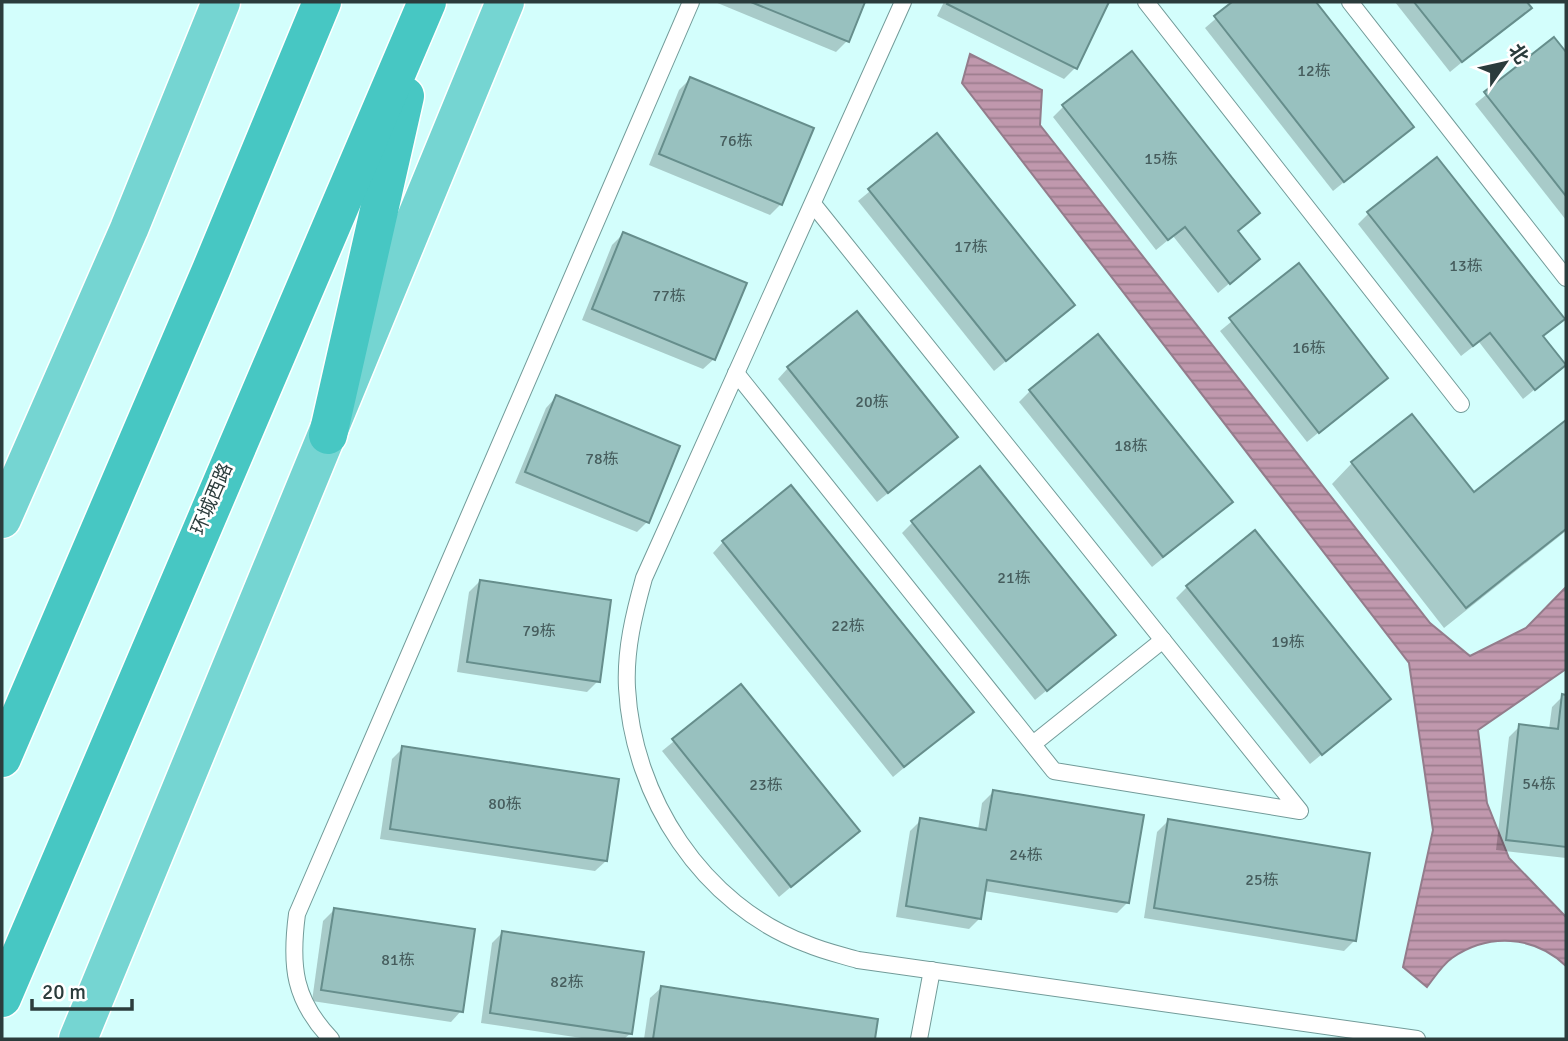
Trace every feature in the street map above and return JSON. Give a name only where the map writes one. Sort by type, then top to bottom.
[{"type":"highway","points":[[2,758],[206,283],[322,2]]},
{"type":"highway","points":[[328,435],[426,3]]},
{"type":"highway","name":"环城西路","points":[[2,998],[426,3]]},
{"type":"main road","points":[[2,519],[129,229],[221,2]]},
{"type":"main road","points":[[78,1039],[505,2]]},
{"type":"lane","points":[[331,1039],[315,1022],[298,989],[292,952],[298,914],[691,2]]},
{"type":"lane","points":[[903,2],[644,578],[630,631],[626,686],[633,741],[652,793],[678,841],[714,883],[756,918],[805,944],[858,960],[1417,1039]]},
{"type":"lane","points":[[1146,2],[1461,404]]},
{"type":"lane","points":[[1350,2],[1566,278]]},
{"type":"lane","points":[[736,373],[1054,771],[1300,811],[813,204]]},
{"type":"lane","points":[[1033,744],[1163,640]]},
{"type":"lane","points":[[919,1039],[932,970]]},
{"type":"shaded area","points":[[970,54],[1042,90],[1040,125],[1430,623],[1470,656],[1526,628],[1566,587],[1566,669],[1478,730],[1487,803],[1509,858],[1566,917],[1566,966],[1540,948],[1525,943],[1495,941],[1480,944],[1448,961],[1427,987],[1403,967],[1433,830],[1409,663],[962,83]]},
{"type":"building","points":[[751,2],[865,2],[849,42]]},
{"type":"building","points":[[1109,2],[1077,69],[947,4]]},
{"type":"building","points":[[1232,2],[1316,2],[1414,127],[1344,182],[1214,16]]},
{"type":"building","points":[[1414,2],[1527,2],[1532,8],[1462,62]]},
{"type":"building","points":[[1554,37],[1566,52],[1566,196],[1484,92]]},
{"type":"building","points":[[1132,51],[1260,213],[1238,231],[1260,259],[1230,284],[1185,227],[1168,240],[1062,105]]},
{"type":"building","points":[[690,77],[814,128],[782,205],[659,154]]},
{"type":"building","points":[[937,133],[1075,305],[1006,361],[868,189]]},
{"type":"building","points":[[1437,157],[1565,319],[1543,336],[1566,365],[1535,390],[1490,333],[1473,346],[1367,212]]},
{"type":"building","points":[[623,232],[747,283],[715,360],[592,309]]},
{"type":"building","points":[[1299,263],[1388,378],[1319,433],[1229,318]]},
{"type":"building","points":[[857,311],[958,437],[888,493],[787,367]]},
{"type":"building","points":[[1098,334],[1233,502],[1163,557],[1029,390]]},
{"type":"building","points":[[556,395],[680,446],[649,523],[525,472]]},
{"type":"building","points":[[1412,414],[1474,492],[1566,420],[1566,529],[1466,608],[1351,462]]},
{"type":"building","points":[[980,466],[1116,635],[1047,691],[911,521]]},
{"type":"building","points":[[791,485],[974,712],[904,767],[722,541]]},
{"type":"building","points":[[1255,530],[1391,699],[1322,755],[1186,586]]},
{"type":"building","points":[[480,580],[611,600],[600,682],[467,662]]},
{"type":"building","points":[[741,684],[860,831],[791,887],[672,739]]},
{"type":"building","points":[[1562,694],[1566,695],[1566,847],[1506,840],[1519,724],[1558,729]]},
{"type":"building","points":[[402,746],[619,779],[607,861],[390,829]]},
{"type":"building","points":[[993,790],[1144,815],[1129,903],[987,880],[981,919],[906,906],[920,818],[986,830]]},
{"type":"building","points":[[1168,819],[1370,853],[1356,941],[1154,908]]},
{"type":"building","points":[[334,908],[475,929],[463,1012],[321,990]]},
{"type":"building","points":[[502,931],[644,952],[632,1034],[490,1013]]},
{"type":"building","points":[[661,986],[878,1019],[875,1039],[653,1039]]}]
